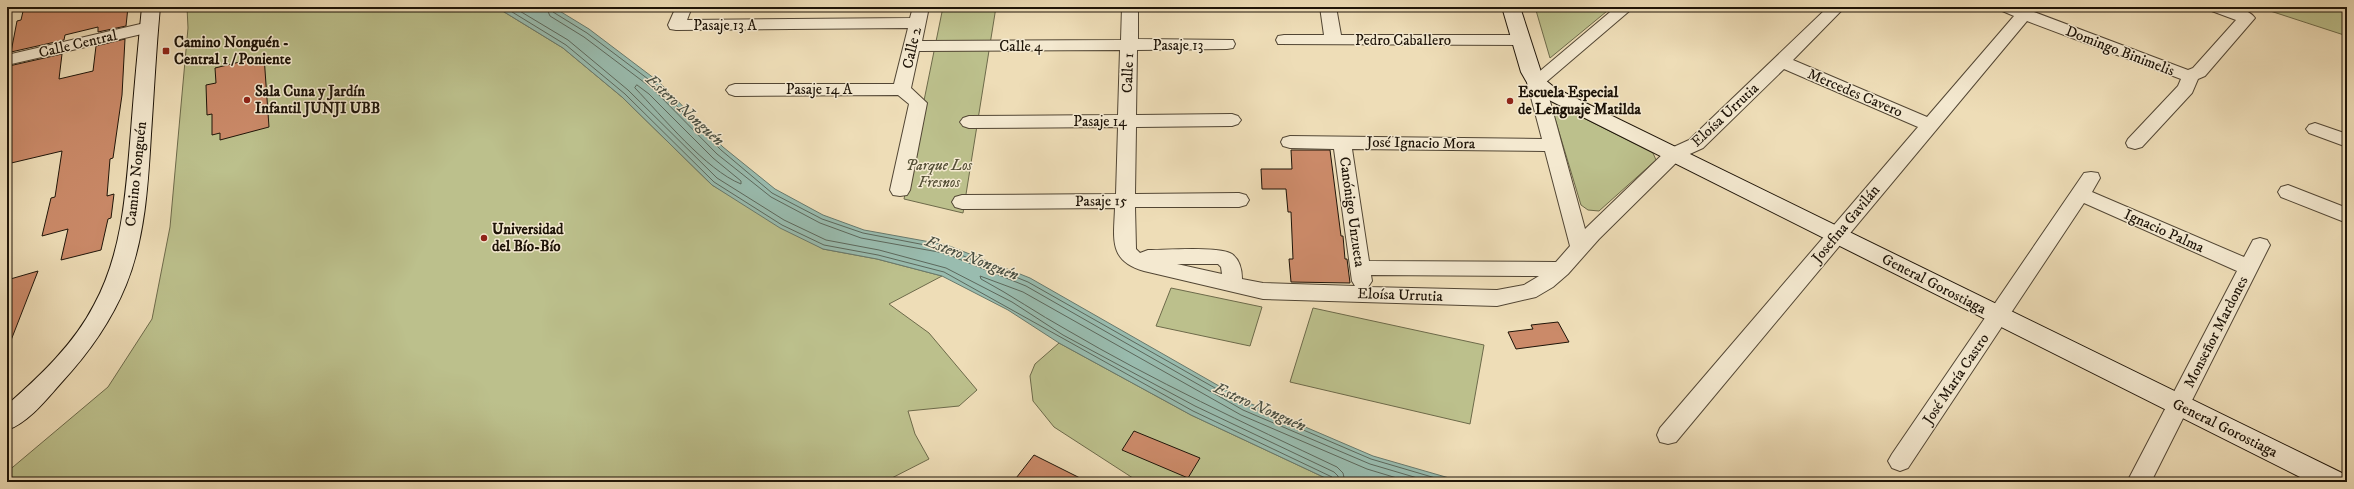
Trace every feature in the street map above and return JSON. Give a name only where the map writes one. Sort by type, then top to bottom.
[{"type":"street","name":"Pasaje 13 A","points":[[684,7],[676,25],[919,15]]},
{"type":"street","name":"Calle 1","points":[[1130,7],[1124,246],[1130,257],[1221,257],[1227,260],[1232,267],[1232,284]]},
{"type":"street","points":[[1328,7],[1333,40]]},
{"type":"street","points":[[1511,7],[1531,72],[1536,82],[1543,113],[1580,246]]},
{"type":"street","points":[[1536,82],[1626,7]]},
{"type":"street","name":"Eloísa Urrutia","points":[[1232,284],[1263,291],[1497,298],[1529,292],[1561,269],[1580,246],[1674,154],[1696,144],[1837,7]]},
{"type":"street","points":[[2135,143],[2186,89],[2190,81],[2189,76],[2199,72],[2246,18],[2216,7]]},
{"type":"street","name":"Domingo Binimelis","points":[[2015,10],[2177,74],[2189,76]]},
{"type":"street","name":"Josefina Gavilán","points":[[1668,435],[1930,125],[2015,10]]},
{"type":"street","name":"Calle 2","points":[[902,89],[919,15]]},
{"type":"street","name":"Calle Central","points":[[7,60],[150,17]]},
{"type":"street","name":"Camino Nonguén","points":[[7,420],[67,361],[95,323],[113,289],[128,244],[136,200],[150,17]]},
{"type":"street","name":"Pedro Caballero","points":[[1284,40],[1521,40]]},
{"type":"street","name":"Pasaje 13","points":[[1129,45],[1227,44]]},
{"type":"street","name":"Calle 4","points":[[912,46],[1129,45]]},
{"type":"street","name":"Mercedes Cavero","points":[[1781,61],[1930,125]]},
{"type":"street","name":"General Gorostiaga","points":[[1536,82],[1548,92],[1568,103],[1674,154],[2335,482]]},
{"type":"street","points":[[900,190],[918,103],[902,89]]},
{"type":"street","name":"Pasaje 14 A","points":[[735,90],[902,89]]},
{"type":"street","points":[[1543,113],[1555,105],[1568,103]]},
{"type":"street","name":"Pasaje 14","points":[[968,122],[1232,120]]},
{"type":"street","points":[[2315,129],[2347,141]]},
{"type":"street","name":"José Ignacio Mora","points":[[1290,142],[1552,145]]},
{"type":"street","name":"Canónigo Unzueta","points":[[1342,143],[1361,275]]},
{"type":"street","name":"Ignacio Palma","points":[[2086,186],[2249,268]]},
{"type":"street","name":"José María Castro","points":[[1900,461],[2086,186]]},
{"type":"street","points":[[2288,192],[2347,216]]},
{"type":"street","name":"Pasaje 15","points":[[962,202],[1239,200]]},
{"type":"street","name":"Monseñor Mardones","points":[[2138,482],[2260,245]]},
{"type":"street","name":"Eloísa Urrutia","points":[[1361,275],[1561,269]]},
{"type":"green space","name":"Universidad del Bío-Bío","points":[[187,7],[496,7],[563,48],[622,97],[712,185],[823,249],[877,259],[942,276],[889,304],[929,333],[977,390],[959,406],[908,411],[915,434],[929,459],[884,482],[7,482],[7,472],[108,387],[152,319],[170,227],[188,28]]},
{"type":"green space","name":"Parque Los Fresnos","points":[[943,7],[996,7],[963,213],[904,199]]},
{"type":"green space","points":[[1535,7],[1612,7],[1550,58]]},
{"type":"green space","points":[[2258,7],[2347,7],[2347,36]]},
{"type":"green space","points":[[1566,109],[1653,153],[1656,160],[1599,211],[1588,210],[1581,205],[1553,112]]},
{"type":"green space","points":[[1171,288],[1262,307],[1250,346],[1156,326]]},
{"type":"green space","points":[[1313,308],[1484,345],[1470,424],[1290,382]]},
{"type":"green space","points":[[1059,343],[1191,415],[1334,482],[1139,482],[1054,427],[1033,401],[1030,376],[1035,364]]},
{"type":"water","name":"Estero Nonguén","points":[[496,7],[553,7],[589,29],[659,82],[723,147],[775,189],[823,215],[864,230],[947,245],[1030,278],[1247,402],[1373,456],[1463,482],[1334,482],[1191,415],[1059,343],[1008,310],[942,276],[877,259],[823,249],[780,228],[712,185],[622,97],[563,48]]},
{"type":"building","points":[[24,7],[128,7],[126,26],[98,32],[98,27],[65,35],[64,40],[11,52],[17,21],[21,20]]},
{"type":"building","points":[[125,39],[122,95],[113,158],[110,159],[107,196],[114,194],[111,218],[108,219],[101,250],[61,260],[68,229],[42,236],[51,198],[55,197],[62,151],[7,164],[7,78],[9,66],[62,54],[59,79],[93,71],[96,46]]},
{"type":"building","points":[[264,56],[269,127],[220,140],[220,133],[212,135],[212,114],[207,115],[206,85],[216,83],[215,68]]},
{"type":"building","points":[[1291,150],[1330,150],[1341,236],[1343,236],[1345,259],[1347,259],[1350,283],[1291,282],[1289,259],[1293,259],[1291,212],[1288,212],[1286,189],[1262,189],[1261,169],[1292,169]]},
{"type":"building","points":[[38,271],[8,348],[7,280]]},
{"type":"building","points":[[1558,322],[1569,342],[1516,349],[1508,332],[1533,329],[1531,325]]},
{"type":"building","points":[[1134,431],[1200,458],[1188,478],[1122,450]]},
{"type":"building","points":[[1034,455],[1088,482],[1013,482]]},
{"type":"place","name":"Camino Nonguén - Central 1 / Poniente","points":[[166,51]]},
{"type":"place","name":"Sala Cuna y Jardín Infantil JUNJI UBB","points":[[247,100]]},
{"type":"place","name":"Escuela Especial de Lenguaje Matilda","points":[[1510,101]]},
{"type":"place","name":"Universidad del Bío-Bío","points":[[484,238]]}]
